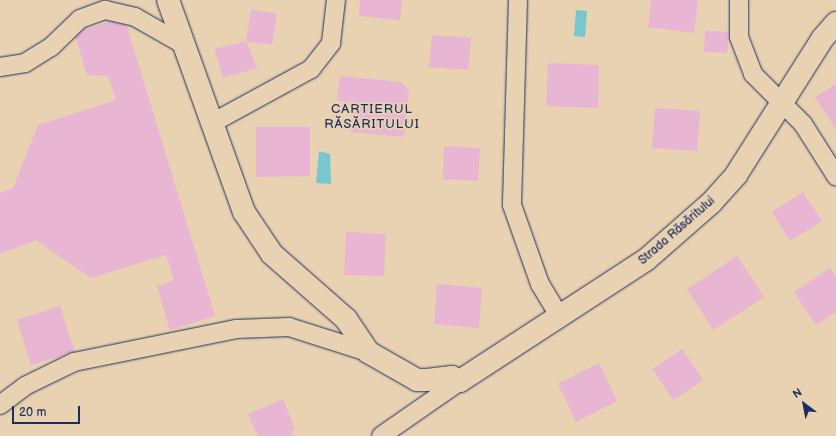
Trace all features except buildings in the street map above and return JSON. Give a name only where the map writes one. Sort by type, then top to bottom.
[{"type":"street","points":[[168,0],[248,218],[272,254],[346,319],[368,352]]},
{"type":"street","points":[[212,122],[310,68],[331,43],[336,0]]},
{"type":"street","points":[[518,0],[512,205],[540,284],[560,317]]},
{"type":"street","points":[[740,0],[739,38],[753,74],[781,104],[803,124],[836,176]]},
{"type":"street","points":[[0,67],[25,63],[51,47],[80,19],[105,10],[135,17],[184,46]]},
{"type":"street","name":"Strada Răsăritului","points":[[460,381],[647,259],[711,203],[736,175],[781,104],[836,23]]},
{"type":"street","points":[[0,405],[25,386],[74,362],[236,329],[289,327],[368,352],[417,380],[452,377],[460,381],[381,436]]},
{"type":"water","points":[[576,10],[587,11],[585,37],[574,36]]},
{"type":"water","points":[[319,151],[330,154],[331,184],[316,183]]},
{"type":"district","name":"CARTIERUL RĂSĂRITULUI","points":[[372,118]]}]
